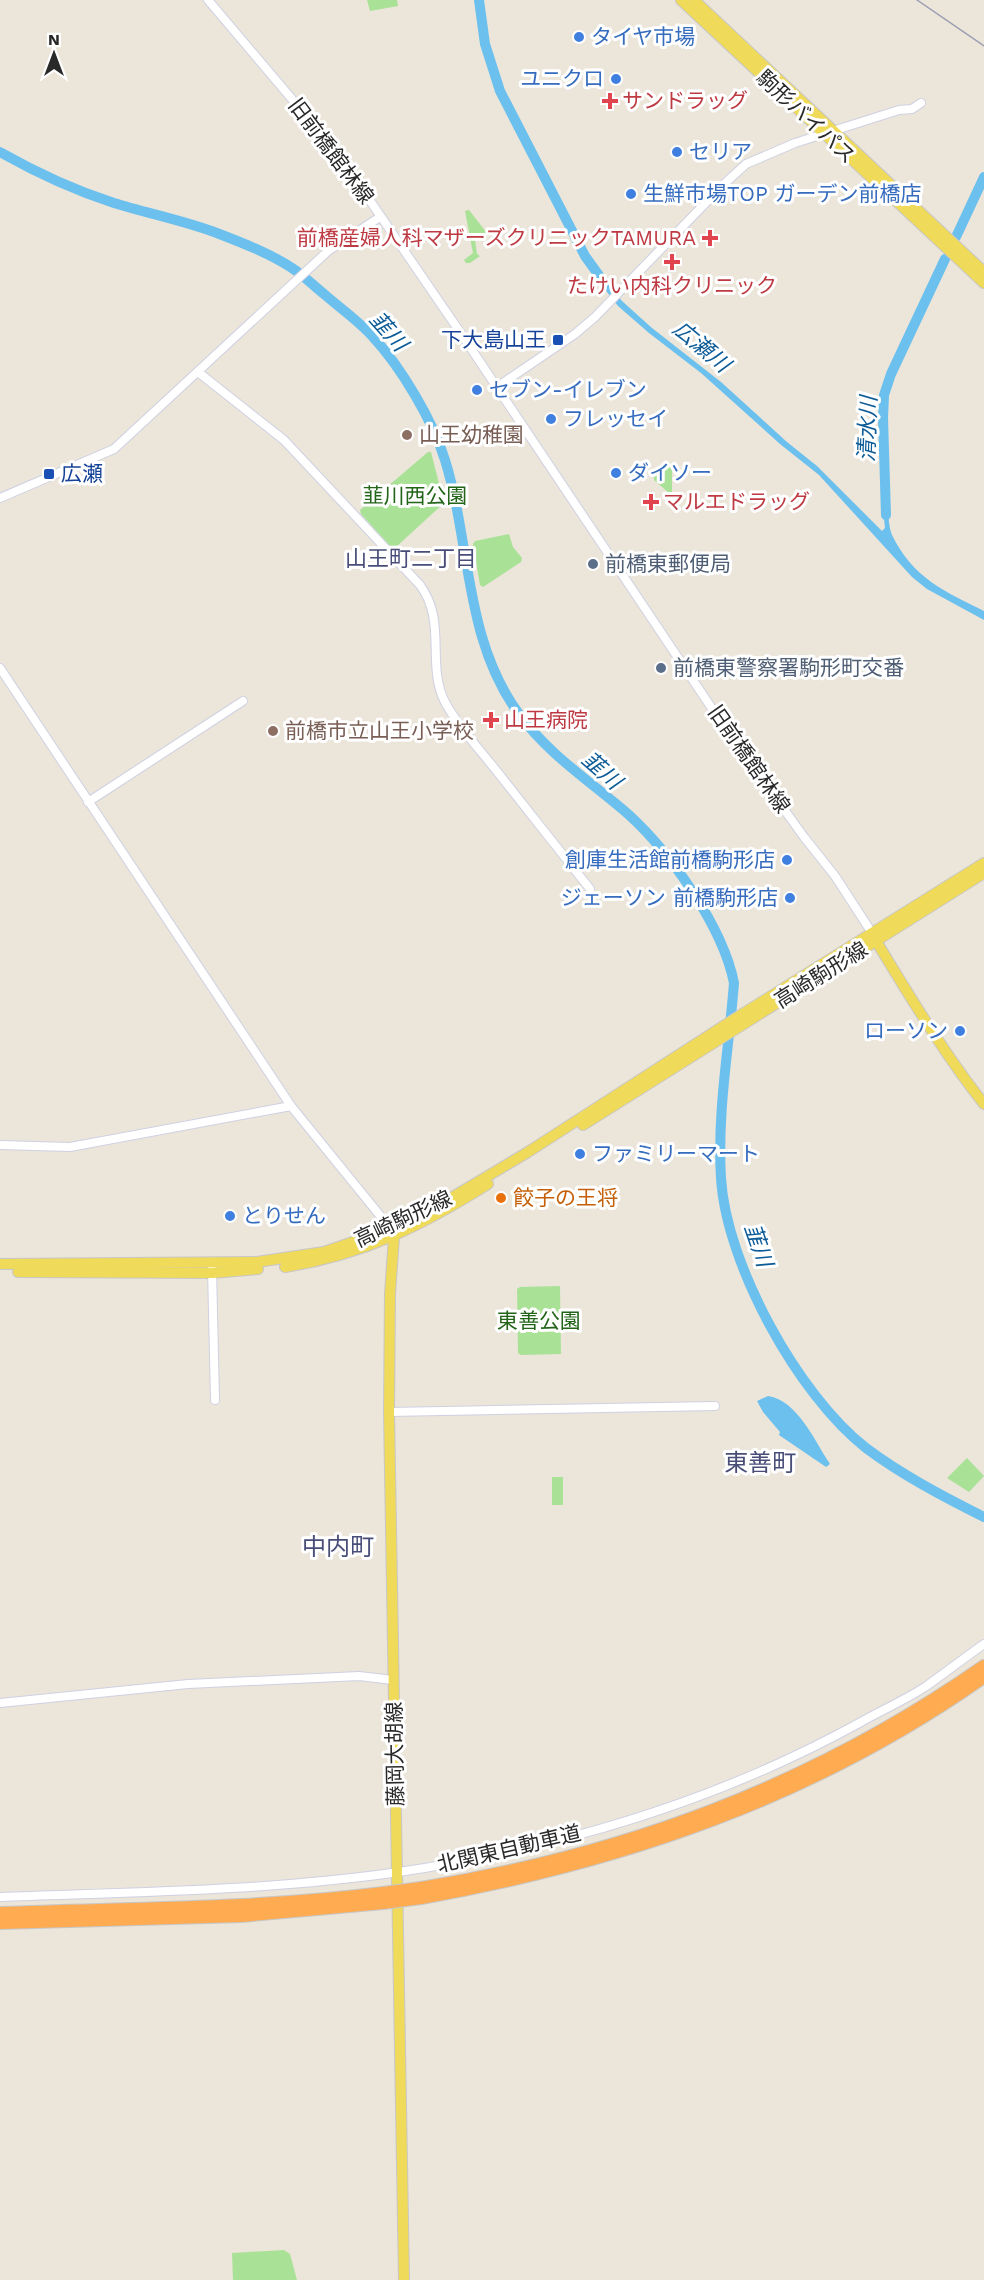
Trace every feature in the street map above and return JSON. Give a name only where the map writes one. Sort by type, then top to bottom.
[{"type":"highway","name":"北関東自動車道","points":[[421,1893],[580,1854],[651,1833],[710,1812],[807,1771],[844,1752],[908,1716],[984,1666]]},
{"type":"highway","name":"北関東自動車道","points":[[0,1923],[241,1916],[500,1884],[582,1864],[712,1822],[765,1800],[847,1761],[912,1725],[984,1677]]},
{"type":"highway","name":"北関東自動車道","points":[[0,1913],[239,1906],[383,1898]]},
{"type":"main road","name":"駒形バイパス","points":[[681,0],[984,272]]},
{"type":"main road","name":"駒形バイパス","points":[[694,0],[984,284]]},
{"type":"main road","points":[[963,264],[984,290]]},
{"type":"main road","points":[[874,937],[984,863]]},
{"type":"main road","points":[[874,937],[984,873]]},
{"type":"main road","points":[[874,937],[964,1080],[984,1104]]},
{"type":"main road","name":"高崎駒形線","points":[[0,1271],[212,1268],[304,1264],[349,1253],[457,1203],[735,1023],[874,937]]},
{"type":"main road","name":"藤岡大胡線","points":[[393,1233],[389,1412],[404,2280]]},
{"type":"main road","name":"高崎駒形線","points":[[0,1264],[212,1268]]},
{"type":"street","name":"旧前橋館林線","points":[[208,0],[323,134],[497,387],[723,725],[835,876],[874,937]]},
{"type":"street","points":[[497,387],[575,334],[620,293],[715,193],[746,165],[777,149],[899,110],[912,109],[921,103]]},
{"type":"street","points":[[0,498],[114,449],[328,251],[380,218]]},
{"type":"street","points":[[198,372],[284,440],[426,593],[435,616],[437,676],[445,702],[590,889]]},
{"type":"street","points":[[0,668],[291,1106],[393,1233]]},
{"type":"street","points":[[88,802],[243,701]]},
{"type":"street","points":[[0,1145],[70,1147],[291,1106]]},
{"type":"street","points":[[212,1268],[215,1400]]},
{"type":"street","points":[[389,1412],[715,1406]]},
{"type":"street","points":[[0,1897],[227,1888],[398,1872],[496,1856],[573,1837],[658,1811],[746,1779],[819,1745],[924,1688],[984,1644]]},
{"type":"street","points":[[0,1703],[188,1684],[359,1676],[393,1680]]},
{"type":"green space","points":[[367,0],[397,0],[398,6],[370,11]]},
{"type":"green space","points":[[469,210],[487,233],[475,240],[477,254],[480,256],[466,263],[464,260],[473,253],[465,211]]},
{"type":"green space","name":"韮川西公園","points":[[428,452],[431,452],[444,503],[396,547],[391,547],[361,514],[360,510]]},
{"type":"green space","points":[[672,462],[672,492],[669,493],[654,480],[654,477]]},
{"type":"green space","points":[[509,534],[513,547],[522,558],[521,562],[483,587],[480,585],[473,544],[475,541]]},
{"type":"green space","name":"東善公園","points":[[560,1286],[561,1354],[521,1355],[518,1353],[517,1289]]},
{"type":"green space","points":[[967,1458],[984,1476],[969,1492],[947,1478]]},
{"type":"green space","points":[[552,1477],[563,1477],[563,1505],[552,1505]]},
{"type":"green space","points":[[284,2250],[290,2254],[297,2280],[233,2280],[232,2253]]},
{"type":"water","points":[[592,270],[597,270],[622,301],[652,328],[721,382],[817,466],[882,531],[885,528],[883,509],[886,503],[892,535],[910,562],[920,573],[943,590],[984,611],[984,620],[927,589],[912,577],[819,475],[780,444],[701,373],[618,306]]},
{"type":"water","points":[[768,1396],[779,1399],[797,1413],[830,1464],[826,1467],[779,1435],[780,1432],[757,1401]]},
{"type":"waterway","name":"広瀬川","points":[[479,0],[485,44],[500,91],[585,256],[603,281]]},
{"type":"waterway","name":"韮川","points":[[0,152],[42,174],[85,192],[114,203],[209,230],[275,258],[300,274],[356,320],[384,349],[405,379],[440,445],[453,492],[478,623],[501,685],[519,714],[543,742],[628,814],[661,849],[693,892],[719,938],[734,983],[722,1104],[721,1178],[726,1212],[736,1249],[751,1287],[770,1325],[815,1396],[840,1425],[880,1458],[984,1517]]},
{"type":"waterway","name":"清水川","points":[[956,237],[984,177]]},
{"type":"waterway","name":"清水川","points":[[886,515],[884,395],[891,374],[945,259]]},
{"type":"railway","points":[[917,0],[984,46]]},
{"type":"place","name":"タイヤ市場","points":[[579,37]]},
{"type":"place","name":"ユニクロ","points":[[616,79]]},
{"type":"place","name":"サンドラッグ","points":[[610,101]]},
{"type":"place","name":"セリア","points":[[677,152]]},
{"type":"place","name":"生鮮市場TOP ガーデン前橋店","points":[[631,194]]},
{"type":"place","name":"前橋産婦人科マザーズクリニックTAMURA","points":[[710,238]]},
{"type":"place","name":"たけい内科クリニック","points":[[672,262]]},
{"type":"place","name":"下大島山王","points":[[558,340]]},
{"type":"place","name":"セブン-イレブン","points":[[477,390]]},
{"type":"place","name":"フレッセイ","points":[[551,419]]},
{"type":"place","name":"山王幼稚園","points":[[407,435]]},
{"type":"place","name":"ダイソー","points":[[616,473]]},
{"type":"place","name":"広瀬","points":[[49,474]]},
{"type":"place","name":"マルエドラッグ","points":[[651,502]]},
{"type":"place","name":"前橋東郵便局","points":[[593,564]]},
{"type":"place","name":"前橋東警察署駒形町交番","points":[[661,668]]},
{"type":"place","name":"山王病院","points":[[491,720]]},
{"type":"place","name":"前橋市立山王小学校","points":[[273,731]]},
{"type":"place","name":"創庫生活館前橋駒形店","points":[[787,860]]},
{"type":"place","name":"ジェーソン 前橋駒形店","points":[[790,898]]},
{"type":"place","name":"ローソン","points":[[960,1031]]},
{"type":"place","name":"ファミリーマート","points":[[580,1154]]},
{"type":"place","name":"餃子の王将","points":[[501,1198]]},
{"type":"place","name":"とりせん","points":[[230,1216]]},
{"type":"district","name":"山王町二丁目","points":[[411,558]]},
{"type":"district","name":"東善町","points":[[760,1463]]},
{"type":"district","name":"中内町","points":[[338,1547]]}]
